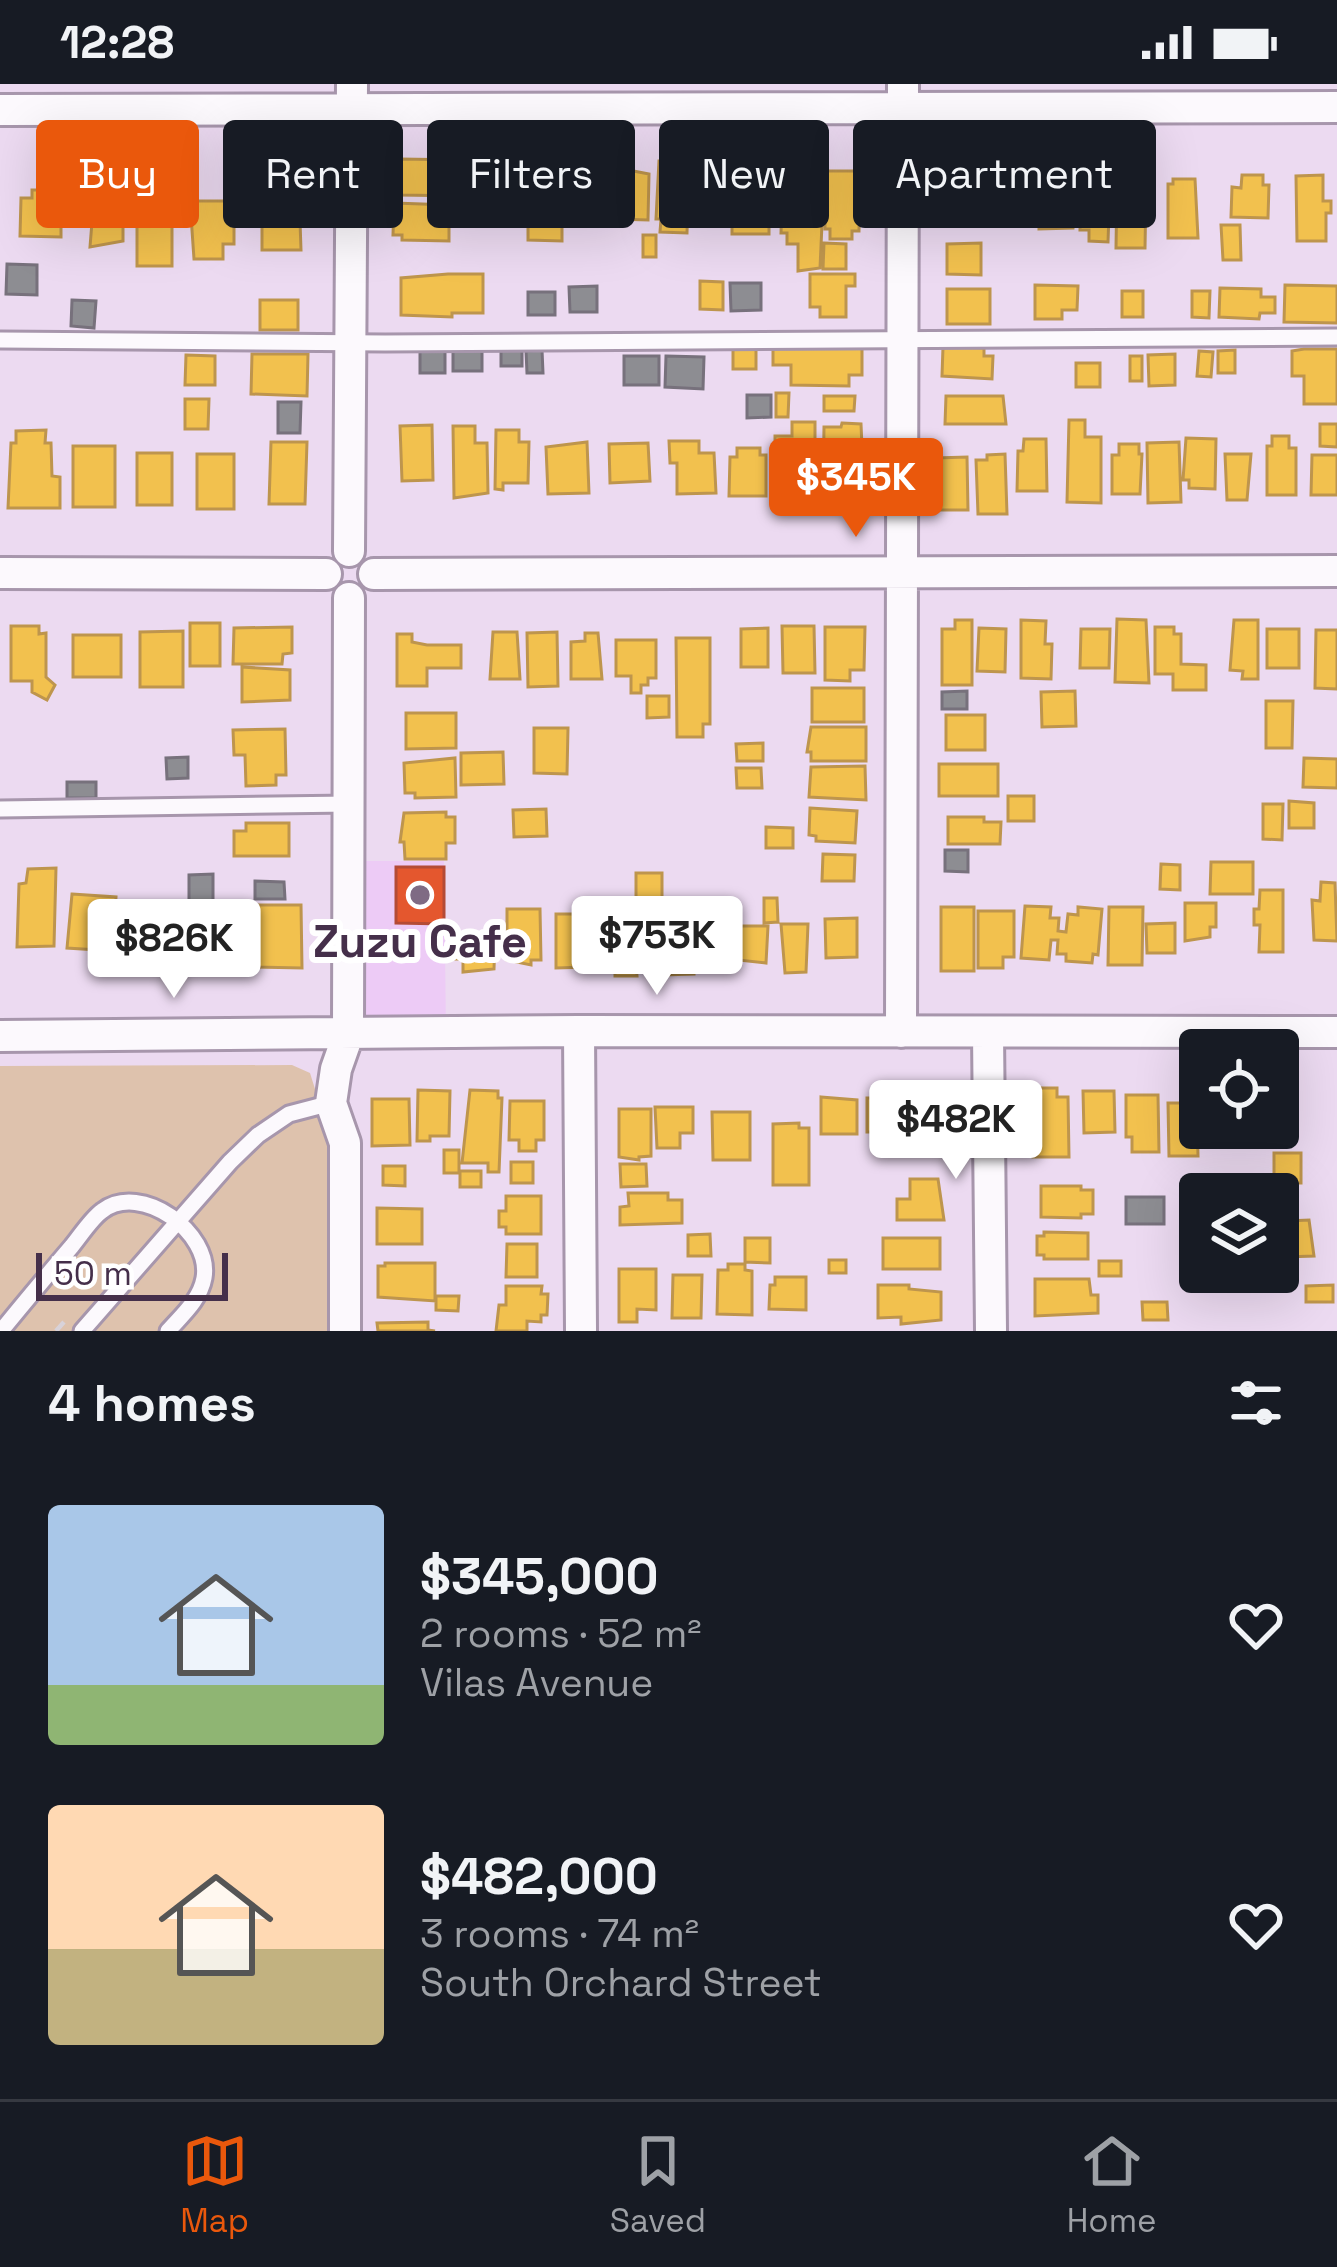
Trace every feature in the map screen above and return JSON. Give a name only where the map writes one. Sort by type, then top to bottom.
[{"type":"street","points":[[901,1032],[904,96]]},
{"type":"street","points":[[0,110],[352,97],[904,96],[1337,106]]},
{"type":"street","points":[[350,551],[352,97]]},
{"type":"street","points":[[326,574],[336,556],[350,551],[364,555],[374,574]]},
{"type":"street","points":[[374,574],[1337,571]]},
{"type":"street","points":[[0,574],[326,574]]},
{"type":"street","points":[[326,574],[335,593],[349,598],[364,594],[374,574]]},
{"type":"street","points":[[345,1331],[345,1143],[332,1102],[348,1035],[349,598]]},
{"type":"street","points":[[579,1031],[581,1331]]},
{"type":"street","points":[[0,1036],[1337,1032]]},
{"type":"street","points":[[988,1033],[991,1331]]},
{"type":"lane","points":[[0,340],[351,343],[1337,337]]},
{"type":"lane","points":[[0,809],[350,804]]},
{"type":"lane","points":[[82,1331],[258,1135],[290,1114],[332,1102]]},
{"type":"lane","points":[[1,1331],[103,1209],[131,1201],[160,1210],[178,1222],[199,1247],[205,1274],[198,1298],[168,1331]]},
{"type":"shaded area","points":[[350,861],[444,861],[446,1033],[348,1035]]},
{"type":"shaded area","points":[[292,1065],[310,1073],[330,1137],[335,1331],[0,1331],[0,1066]]},
{"type":"building: Homes","points":[[403,159],[427,159],[427,195],[403,195]]},
{"type":"building: Homes","points":[[635,171],[649,174],[648,220],[635,220]]},
{"type":"building: Homes","points":[[829,171],[853,171],[853,228],[859,231],[852,231],[852,239],[830,239],[830,229],[825,229],[829,228]]},
{"type":"building: Homes","points":[[1242,175],[1263,175],[1263,185],[1269,185],[1268,218],[1231,217],[1232,187],[1241,188]]},
{"type":"building: Homes","points":[[1323,175],[1323,201],[1331,201],[1326,241],[1297,241],[1296,176]]},
{"type":"building: Homes","points":[[1173,179],[1195,179],[1198,238],[1168,238],[1168,184]]},
{"type":"building: Homes","points":[[36,190],[36,228],[61,228],[61,237],[20,236],[21,198],[32,198]]},
{"type":"building: Homes","points":[[199,201],[223,201],[223,228],[234,228],[234,244],[223,244],[223,259],[194,259],[192,228],[199,228]]},
{"type":"building: Homes","points":[[403,203],[427,204],[427,228],[449,228],[449,241],[402,240],[402,235],[393,235],[393,228],[403,228]]},
{"type":"building: Homes","points":[[1221,225],[1240,225],[1241,260],[1223,260]]},
{"type":"building: Homes","points":[[92,228],[123,228],[123,241],[90,247]]},
{"type":"building: Homes","points":[[137,228],[172,228],[172,266],[137,266]]},
{"type":"building: Homes","points":[[262,228],[300,228],[301,250],[262,250]]},
{"type":"building: Homes","points":[[528,228],[562,228],[562,241],[528,240]]},
{"type":"building: Homes","points":[[660,228],[687,228],[687,233],[660,232]]},
{"type":"building: Homes","points":[[732,228],[769,228],[769,234],[732,234]]},
{"type":"building: Homes","points":[[781,228],[822,228],[820,268],[798,271],[798,244],[787,244],[787,233],[781,233]]},
{"type":"building: Homes","points":[[1108,228],[1108,242],[1089,241],[1089,230],[1080,230]]},
{"type":"building: Homes","points":[[1116,228],[1145,228],[1145,248],[1116,248]]},
{"type":"building: Homes","points":[[643,235],[656,235],[656,257],[643,257]]},
{"type":"building: Homes","points":[[824,243],[846,244],[846,269],[823,269]]},
{"type":"building: Homes","points":[[981,243],[981,275],[947,274],[947,244]]},
{"type":"building: Homes","points":[[483,274],[483,313],[401,315],[401,278]]},
{"type":"building: Homes","points":[[810,274],[855,274],[855,286],[846,286],[846,317],[820,317],[820,307],[810,307]]},
{"type":"building: Homes","points":[[700,281],[723,282],[723,310],[700,309]]},
{"type":"building: Homes","points":[[1035,285],[1078,286],[1077,310],[1062,310],[1062,319],[1035,319]]},
{"type":"building: Homes","points":[[1285,285],[1337,286],[1337,323],[1284,322]]},
{"type":"building: Homes","points":[[1220,288],[1261,289],[1261,297],[1275,297],[1275,313],[1260,313],[1259,319],[1219,317]]},
{"type":"building: Homes","points":[[947,289],[990,289],[990,324],[947,324]]},
{"type":"building: Homes","points":[[1122,291],[1143,291],[1143,317],[1122,317]]},
{"type":"building: Homes","points":[[1192,291],[1210,291],[1209,318],[1192,317]]},
{"type":"building: Homes","points":[[260,300],[298,300],[298,330],[260,330]]},
{"type":"building: Homes","points":[[862,346],[862,375],[849,375],[849,386],[791,385],[791,365],[773,365],[773,347]]},
{"type":"building: Homes","points":[[943,347],[984,348],[984,356],[993,356],[992,379],[942,376]]},
{"type":"building: Homes","points":[[733,348],[756,348],[756,369],[733,369]]},
{"type":"building: Homes","points":[[1337,349],[1337,404],[1304,404],[1304,376],[1292,376],[1292,351]]},
{"type":"building: Homes","points":[[1235,350],[1235,373],[1218,373],[1218,351]]},
{"type":"building: Homes","points":[[1199,351],[1213,352],[1211,377],[1197,376]]},
{"type":"building: Homes","points":[[252,354],[308,354],[307,396],[251,394]]},
{"type":"building: Homes","points":[[1175,354],[1175,385],[1149,386],[1148,355]]},
{"type":"building: Homes","points":[[186,355],[215,356],[215,385],[185,385]]},
{"type":"building: Homes","points":[[1130,356],[1142,356],[1142,381],[1130,381]]},
{"type":"building: Homes","points":[[1076,363],[1100,363],[1100,387],[1076,387]]},
{"type":"building: Homes","points":[[776,393],[789,393],[788,417],[776,417]]},
{"type":"building: Homes","points":[[824,396],[855,396],[854,411],[824,411]]},
{"type":"building: Homes","points":[[946,396],[1003,396],[1006,424],[945,424]]},
{"type":"building: Homes","points":[[185,399],[209,399],[208,429],[185,429]]},
{"type":"building: Homes","points":[[1069,420],[1085,420],[1085,437],[1101,437],[1101,503],[1067,502]]},
{"type":"building: Homes","points":[[792,422],[815,422],[815,503],[789,503],[789,496],[775,496],[775,436],[792,436]]},
{"type":"building: Homes","points":[[842,423],[861,424],[864,494],[823,493],[824,427],[841,427]]},
{"type":"building: Homes","points":[[1320,424],[1337,424],[1337,447],[1320,446]]},
{"type":"building: Homes","points":[[432,425],[433,480],[402,481],[400,426]]},
{"type":"building: Homes","points":[[453,426],[475,426],[475,443],[487,443],[488,493],[454,498]]},
{"type":"building: Homes","points":[[46,430],[52,476],[60,477],[60,508],[8,508],[11,443],[16,443],[16,431]]},
{"type":"building: Homes","points":[[496,430],[519,430],[519,442],[529,442],[528,483],[503,483],[503,490],[495,489]]},
{"type":"building: Homes","points":[[1272,436],[1289,436],[1289,448],[1296,448],[1296,495],[1267,495],[1267,446],[1272,446]]},
{"type":"building: Homes","points":[[1186,438],[1216,439],[1215,489],[1189,488],[1189,480],[1183,480]]},
{"type":"building: Homes","points":[[1024,439],[1046,439],[1047,491],[1017,491],[1018,451],[1023,451]]},
{"type":"building: Homes","points":[[669,441],[699,441],[699,453],[714,453],[716,493],[677,494],[677,463],[670,463]]},
{"type":"building: Homes","points":[[271,442],[307,442],[305,504],[269,504]]},
{"type":"building: Homes","points":[[587,442],[589,493],[548,494],[546,447]]},
{"type":"building: Homes","points":[[1179,442],[1181,502],[1148,503],[1147,443]]},
{"type":"building: Homes","points":[[648,443],[650,481],[610,483],[609,444]]},
{"type":"building: Homes","points":[[1119,444],[1139,444],[1140,494],[1112,494],[1112,455],[1119,455]]},
{"type":"building: Homes","points":[[73,446],[115,446],[115,507],[73,507]]},
{"type":"building: Homes","points":[[737,448],[760,448],[760,455],[766,455],[766,496],[729,496],[730,457],[737,457]]},
{"type":"building: Homes","points":[[137,453],[172,453],[172,505],[137,505]]},
{"type":"building: Homes","points":[[197,454],[234,454],[234,509],[197,509]]},
{"type":"building: Homes","points":[[1005,454],[1007,514],[978,514],[976,460]]},
{"type":"building: Homes","points":[[1225,454],[1251,454],[1247,500],[1227,500]]},
{"type":"building: Homes","points":[[1312,455],[1337,455],[1337,495],[1311,495]]},
{"type":"building: Homes","points":[[967,457],[968,510],[937,510],[936,458]]},
{"type":"building: Homes","points":[[1117,619],[1146,620],[1149,683],[1115,682]]},
{"type":"building: Homes","points":[[955,620],[972,620],[972,685],[942,685],[942,629],[955,629]]},
{"type":"building: Homes","points":[[1021,620],[1046,621],[1045,644],[1052,644],[1051,679],[1021,678]]},
{"type":"building: Homes","points":[[1234,620],[1258,620],[1258,679],[1242,679],[1243,671],[1230,670]]},
{"type":"building: Homes","points":[[190,623],[220,623],[220,666],[190,666]]},
{"type":"building: Homes","points":[[11,626],[39,626],[39,634],[46,633],[46,677],[55,685],[47,700],[32,692],[32,681],[11,681]]},
{"type":"building: Homes","points":[[782,626],[814,626],[815,673],[783,673]]},
{"type":"building: Homes","points":[[292,627],[292,653],[283,654],[282,664],[233,664],[234,628]]},
{"type":"building: Homes","points":[[825,627],[865,627],[864,670],[850,670],[850,681],[825,680]]},
{"type":"building: Homes","points":[[1155,627],[1174,627],[1174,634],[1181,634],[1181,664],[1206,665],[1206,690],[1173,690],[1173,674],[1155,674]]},
{"type":"building: Homes","points":[[768,628],[768,667],[741,667],[741,629]]},
{"type":"building: Homes","points":[[979,628],[1006,629],[1005,672],[977,671]]},
{"type":"building: Homes","points":[[1081,629],[1110,629],[1109,668],[1080,668]]},
{"type":"building: Homes","points":[[1267,629],[1299,629],[1299,668],[1267,668]]},
{"type":"building: Homes","points":[[1316,630],[1337,630],[1337,689],[1315,688]]},
{"type":"building: Homes","points":[[183,631],[183,687],[140,687],[140,632]]},
{"type":"building: Homes","points":[[493,632],[517,632],[520,679],[490,679]]},
{"type":"building: Homes","points":[[557,632],[558,686],[528,687],[527,633]]},
{"type":"building: Homes","points":[[585,633],[598,633],[602,679],[571,679],[571,642],[585,641]]},
{"type":"building: Homes","points":[[397,634],[412,634],[412,642],[427,645],[461,645],[461,668],[427,668],[427,686],[397,686]]},
{"type":"building: Homes","points":[[73,635],[121,635],[121,677],[73,677]]},
{"type":"building: Homes","points":[[676,638],[710,638],[710,724],[703,724],[703,737],[677,737]]},
{"type":"building: Homes","points":[[616,640],[656,640],[656,678],[641,685],[641,693],[631,693],[631,676],[616,676]]},
{"type":"building: Homes","points":[[242,667],[290,670],[290,700],[242,702]]},
{"type":"building: Homes","points":[[812,688],[864,688],[864,722],[812,722]]},
{"type":"building: Homes","points":[[1075,691],[1076,726],[1042,727],[1041,692]]},
{"type":"building: Homes","points":[[647,696],[669,696],[669,717],[647,718]]},
{"type":"building: Homes","points":[[1266,701],[1293,701],[1292,748],[1266,748]]},
{"type":"building: Homes","points":[[406,713],[456,713],[456,748],[406,749]]},
{"type":"building: Homes","points":[[946,715],[985,715],[985,750],[946,750]]},
{"type":"building: Homes","points":[[811,727],[866,727],[866,761],[811,761],[811,752],[807,752]]},
{"type":"building: Homes","points":[[534,728],[568,728],[567,774],[534,773]]},
{"type":"building: Homes","points":[[285,729],[286,775],[276,775],[276,785],[246,786],[245,755],[234,755],[233,730]]},
{"type":"building: Homes","points":[[763,743],[763,761],[737,761],[736,744]]},
{"type":"building: Homes","points":[[503,752],[504,784],[461,785],[461,753]]},
{"type":"building: Homes","points":[[455,758],[456,797],[415,798],[415,793],[405,793],[404,763]]},
{"type":"building: Homes","points":[[1304,758],[1337,759],[1337,788],[1303,787]]},
{"type":"building: Homes","points":[[939,764],[998,764],[998,796],[939,796]]},
{"type":"building: Homes","points":[[865,766],[866,800],[809,797],[811,767]]},
{"type":"building: Homes","points":[[736,768],[761,768],[762,788],[737,788]]},
{"type":"building: Homes","points":[[1008,796],[1034,796],[1034,821],[1008,821]]},
{"type":"building: Homes","points":[[1289,801],[1314,803],[1314,828],[1289,828]]},
{"type":"building: Homes","points":[[1263,804],[1283,804],[1282,840],[1263,839]]},
{"type":"building: Homes","points":[[810,808],[857,811],[855,843],[816,841],[816,836],[809,835]]},
{"type":"building: Homes","points":[[546,809],[547,836],[514,837],[513,810]]},
{"type":"building: Homes","points":[[446,812],[446,817],[455,817],[455,843],[446,843],[446,859],[405,859],[404,842],[400,842],[404,813]]},
{"type":"building: Homes","points":[[948,817],[1001,822],[1000,844],[948,844]]},
{"type":"building: Homes","points":[[246,823],[289,823],[289,856],[234,856],[234,831],[246,831]]},
{"type":"building: Homes","points":[[766,827],[793,828],[793,848],[766,848]]},
{"type":"building: Homes","points":[[823,854],[855,855],[854,881],[822,881]]},
{"type":"building: Homes","points":[[1211,862],[1253,862],[1253,894],[1210,894]]},
{"type":"building: Homes","points":[[1161,864],[1180,865],[1180,890],[1160,889]]},
{"type":"building: Homes","points":[[56,868],[54,946],[17,947],[19,884],[26,883],[28,869]]},
{"type":"building: Homes","points":[[636,873],[662,873],[662,900],[636,900]]},
{"type":"building: Homes","points":[[1321,882],[1335,883],[1337,941],[1314,940],[1312,900],[1320,901]]},
{"type":"building: Homes","points":[[1260,890],[1283,890],[1283,952],[1259,952],[1260,925],[1254,925],[1254,909],[1259,909]]},
{"type":"building: Homes","points":[[72,894],[116,897],[113,951],[67,948]]},
{"type":"building: Homes","points":[[764,898],[777,898],[778,922],[764,923]]},
{"type":"building: Homes","points":[[1185,903],[1216,903],[1216,927],[1210,927],[1210,937],[1185,941]]},
{"type":"building: Homes","points":[[145,904],[184,904],[183,961],[147,961]]},
{"type":"building: Homes","points":[[255,905],[301,905],[302,968],[255,967]]},
{"type":"building: Homes","points":[[1025,906],[1051,907],[1050,918],[1059,918],[1058,931],[1066,932],[1068,914],[1078,915],[1078,907],[1102,909],[1098,955],[1093,954],[1092,963],[1066,961],[1066,954],[1057,954],[1058,940],[1051,940],[1049,960],[1021,958]]},
{"type":"building: Homes","points":[[941,907],[974,907],[974,971],[941,971]]},
{"type":"building: Homes","points":[[1109,907],[1143,907],[1142,965],[1108,965]]},
{"type":"building: Homes","points":[[507,909],[540,909],[541,960],[531,960],[531,965],[507,960]]},
{"type":"building: Homes","points":[[978,911],[1014,911],[1014,957],[1003,957],[1003,968],[978,968]]},
{"type":"building: Homes","points":[[195,914],[238,914],[239,962],[194,962]]},
{"type":"building: Homes","points":[[556,914],[588,914],[589,967],[556,968]]},
{"type":"building: Homes","points":[[611,917],[632,917],[637,976],[615,976],[615,967],[600,967],[600,936],[611,936]]},
{"type":"building: Homes","points":[[857,918],[857,957],[826,958],[825,919]]},
{"type":"building: Homes","points":[[662,921],[693,921],[694,974],[662,975]]},
{"type":"building: Homes","points":[[1175,923],[1175,953],[1147,953],[1146,924]]},
{"type":"building: Homes","points":[[781,924],[808,924],[806,972],[785,973]]},
{"type":"building: Homes","points":[[738,926],[768,926],[766,963],[738,960]]},
{"type":"building: Homes","points":[[700,928],[730,928],[728,972],[701,972]]},
{"type":"building: Homes","points":[[449,937],[495,937],[494,969],[463,972],[463,959],[449,959]]},
{"type":"building: Homes","points":[[1032,1088],[1057,1088],[1057,1097],[1068,1097],[1069,1157],[1033,1157]]},
{"type":"building: Homes","points":[[418,1090],[450,1091],[449,1136],[417,1141]]},
{"type":"building: Homes","points":[[470,1090],[498,1091],[502,1098],[499,1172],[488,1172],[488,1163],[462,1163]]},
{"type":"building: Homes","points":[[1083,1091],[1114,1091],[1115,1132],[1084,1133]]},
{"type":"building: Homes","points":[[886,1093],[907,1093],[901,1132],[867,1132],[867,1098],[886,1098]]},
{"type":"building: Homes","points":[[919,1094],[953,1094],[953,1142],[919,1142]]},
{"type":"building: Homes","points":[[1126,1095],[1158,1095],[1159,1152],[1132,1152],[1132,1137],[1126,1137]]},
{"type":"building: Homes","points":[[821,1097],[857,1100],[857,1134],[821,1134]]},
{"type":"building: Homes","points":[[372,1099],[409,1099],[410,1145],[372,1146]]},
{"type":"building: Homes","points":[[510,1101],[544,1101],[544,1140],[536,1140],[536,1151],[519,1151],[519,1140],[509,1140]]},
{"type":"building: Homes","points":[[1168,1103],[1179,1103],[1179,1149],[1198,1149],[1198,1156],[1169,1156]]},
{"type":"building: Homes","points":[[655,1107],[693,1107],[693,1133],[680,1133],[680,1148],[657,1148]]},
{"type":"building: Homes","points":[[619,1109],[651,1109],[651,1156],[639,1160],[619,1157]]},
{"type":"building: Homes","points":[[712,1112],[750,1112],[750,1160],[713,1160]]},
{"type":"building: Homes","points":[[799,1123],[799,1128],[809,1128],[809,1185],[773,1185],[773,1124]]},
{"type":"building: Homes","points":[[444,1150],[459,1150],[459,1173],[444,1173]]},
{"type":"building: Homes","points":[[1274,1153],[1301,1153],[1301,1183],[1299,1173],[1274,1173]]},
{"type":"building: Homes","points":[[511,1162],[533,1162],[533,1183],[511,1183]]},
{"type":"building: Homes","points":[[620,1164],[646,1164],[647,1186],[621,1187]]},
{"type":"building: Homes","points":[[383,1166],[405,1166],[405,1186],[383,1185]]},
{"type":"building: Homes","points":[[460,1171],[481,1171],[481,1187],[460,1187]]},
{"type":"building: Homes","points":[[910,1179],[938,1179],[944,1220],[897,1220],[897,1199],[910,1199]]},
{"type":"building: Homes","points":[[1041,1186],[1093,1190],[1093,1214],[1041,1217]]},
{"type":"building: Homes","points":[[628,1193],[668,1193],[668,1200],[682,1200],[682,1223],[620,1225],[620,1207],[629,1206]]},
{"type":"building: Homes","points":[[506,1196],[541,1196],[541,1234],[506,1234],[506,1227],[499,1227]]},
{"type":"building: Homes","points":[[377,1208],[422,1209],[422,1244],[377,1244]]},
{"type":"building: Homes","points":[[1299,1220],[1309,1220],[1314,1256],[1299,1257]]},
{"type":"building: Homes","points":[[1088,1233],[1088,1259],[1037,1255],[1037,1236]]},
{"type":"building: Homes","points":[[710,1234],[711,1256],[688,1256],[688,1235]]},
{"type":"building: Homes","points":[[745,1238],[770,1238],[770,1263],[745,1262]]},
{"type":"building: Homes","points":[[883,1238],[940,1238],[940,1269],[883,1269]]},
{"type":"building: Homes","points":[[507,1244],[537,1244],[537,1277],[506,1277]]},
{"type":"building: Homes","points":[[829,1260],[846,1260],[846,1273],[829,1273]]},
{"type":"building: Homes","points":[[1099,1261],[1121,1261],[1121,1276],[1099,1276]]},
{"type":"building: Homes","points":[[435,1263],[435,1301],[378,1297],[378,1266]]},
{"type":"building: Homes","points":[[728,1264],[745,1264],[745,1270],[752,1271],[752,1315],[717,1314],[718,1270],[728,1270]]},
{"type":"building: Homes","points":[[619,1269],[656,1269],[656,1310],[637,1309],[637,1322],[619,1322]]},
{"type":"building: Homes","points":[[673,1275],[702,1275],[701,1318],[672,1318]]},
{"type":"building: Homes","points":[[775,1277],[806,1277],[806,1310],[769,1309]]},
{"type":"building: Homes","points":[[1035,1279],[1089,1279],[1091,1295],[1098,1295],[1098,1313],[1035,1316]]},
{"type":"building: Homes","points":[[878,1285],[941,1292],[941,1320],[901,1324],[901,1317],[878,1318]]},
{"type":"building: Homes","points":[[1333,1285],[1333,1302],[1306,1302],[1306,1286]]},
{"type":"building: Homes","points":[[506,1286],[542,1286],[541,1294],[548,1294],[547,1315],[541,1315],[541,1322],[527,1321],[527,1331],[496,1331],[499,1305],[506,1305]]},
{"type":"building: Homes","points":[[436,1296],[459,1296],[458,1311],[436,1310]]},
{"type":"building: Homes","points":[[1142,1302],[1167,1302],[1168,1320],[1143,1320]]},
{"type":"building: Homes","points":[[428,1322],[428,1330],[435,1331],[378,1331],[377,1323]]},
{"type":"building: Shops","name":"Zuzu Cafe","points":[[396,867],[444,867],[444,924],[396,923]]},
{"type":"building: Industry","points":[[7,264],[37,265],[37,295],[6,294]]},
{"type":"building: Industry","points":[[730,283],[761,283],[761,310],[731,311]]},
{"type":"building: Industry","points":[[597,286],[597,312],[570,312],[569,287]]},
{"type":"building: Industry","points":[[528,292],[555,292],[555,315],[528,315]]},
{"type":"building: Industry","points":[[72,300],[96,301],[94,328],[71,326]]},
{"type":"building: Industry","points":[[453,345],[482,345],[482,371],[453,371]]},
{"type":"building: Industry","points":[[501,346],[522,346],[522,366],[501,366]]},
{"type":"building: Industry","points":[[420,349],[445,350],[445,373],[420,373]]},
{"type":"building: Industry","points":[[542,350],[543,373],[527,373],[526,351]]},
{"type":"building: Industry","points":[[624,356],[659,356],[659,385],[624,385]]},
{"type":"building: Industry","points":[[666,356],[704,357],[703,389],[665,387]]},
{"type":"building: Industry","points":[[747,395],[771,395],[771,417],[747,418]]},
{"type":"building: Industry","points":[[278,402],[301,402],[300,433],[278,433]]},
{"type":"building: Industry","points":[[967,691],[967,709],[942,709],[942,692]]},
{"type":"building: Industry","points":[[188,757],[188,778],[167,779],[166,758]]},
{"type":"building: Industry","points":[[67,782],[96,782],[96,798],[67,798]]},
{"type":"building: Industry","points":[[945,850],[968,850],[968,872],[945,871]]},
{"type":"building: Industry","points":[[213,874],[213,906],[189,906],[189,875]]},
{"type":"building: Industry","points":[[255,881],[284,882],[285,899],[255,899]]},
{"type":"building: Industry","points":[[1126,1197],[1164,1197],[1164,1224],[1126,1224]]},
{"type":"place","name":"Zuzu Cafe","points":[[420,895]]}]
